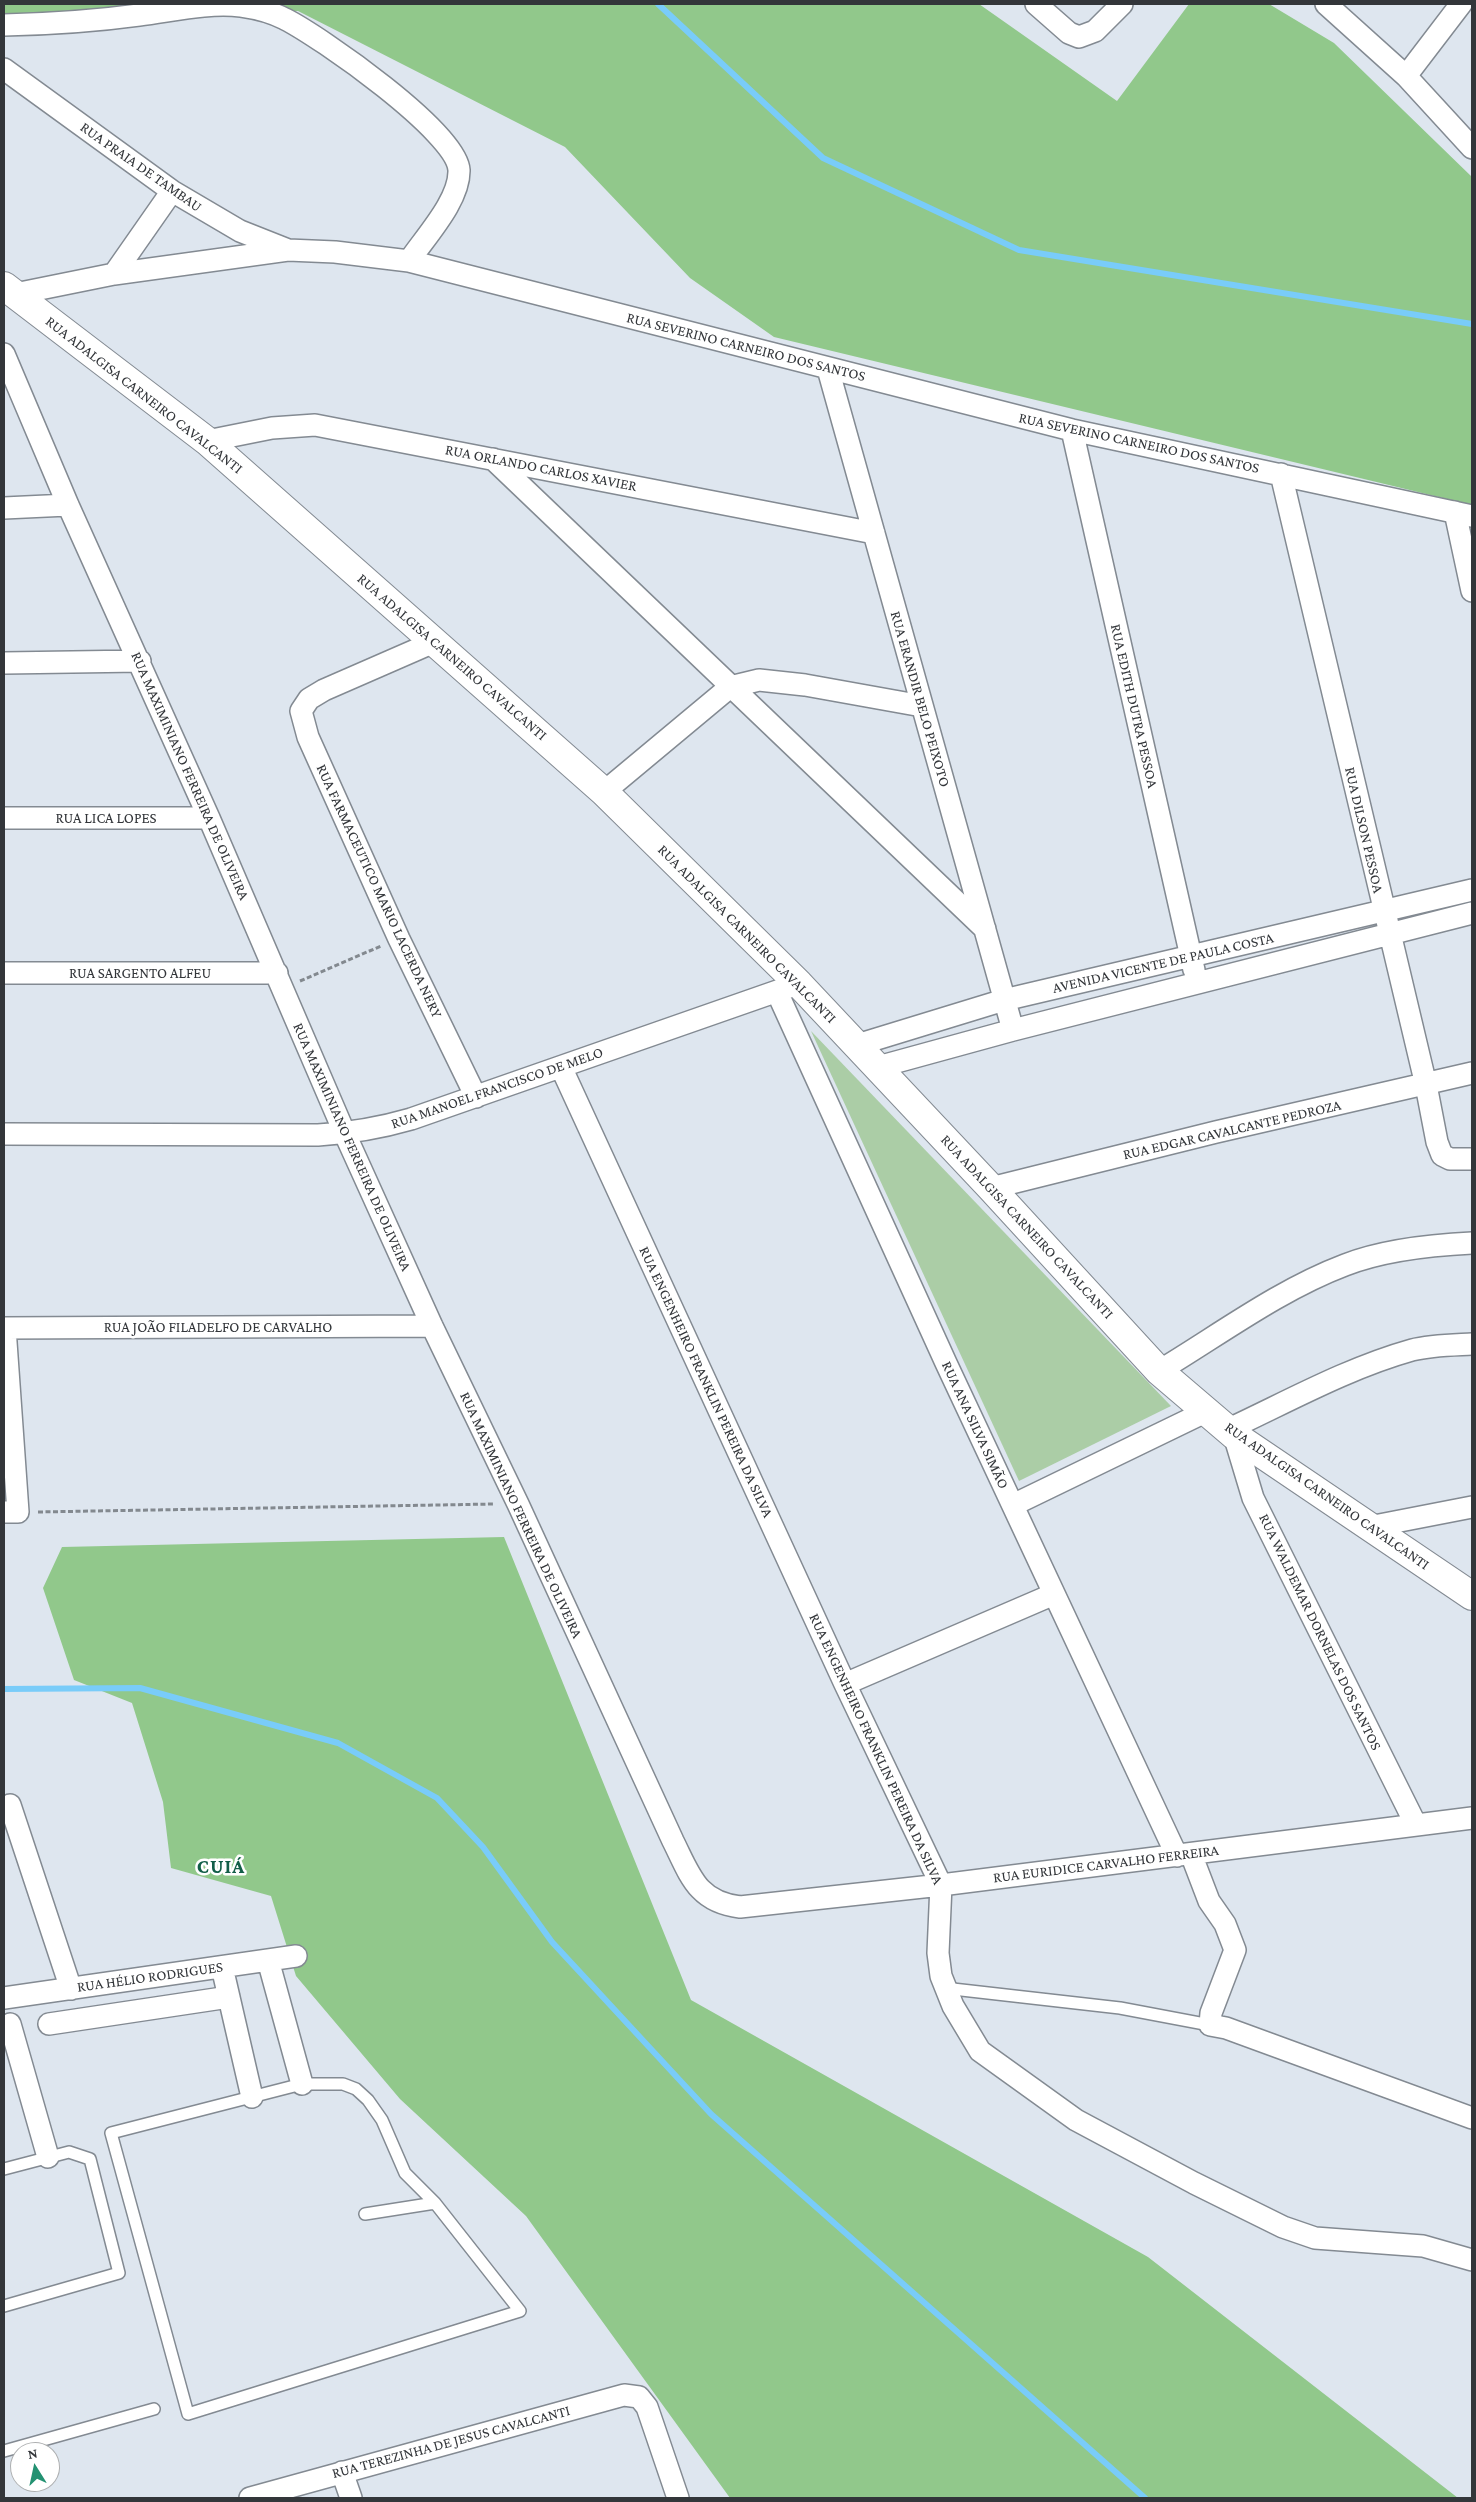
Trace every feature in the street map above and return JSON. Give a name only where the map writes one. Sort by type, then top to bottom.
[{"type":"main road","name":"RUA ADALGISA CARNEIRO CAVALCANTI","points":[[9,290],[207,441],[604,792],[788,988],[857,1045],[1159,1371],[1205,1412],[1215,1417],[1232,1432],[1472,1596]]},
{"type":"street","points":[[1036,4],[1063,28],[1078,37],[1095,30],[1122,4]]},
{"type":"street","points":[[1326,4],[1406,76],[1472,148]]},
{"type":"street","points":[[1406,76],[1461,4]]},
{"type":"street","points":[[4,25],[136,15],[213,6],[240,6],[284,18],[382,84],[417,114],[456,158],[458,180],[454,195],[409,261]]},
{"type":"street","name":"RUA PRAIA DE TAMBAU","points":[[4,69],[172,191],[240,231],[288,250]]},
{"type":"street","points":[[114,274],[172,191]]},
{"type":"street","name":"RUA SEVERINO CARNEIRO DOS SANTOS","points":[[9,290],[288,250],[335,252],[409,261],[1072,430],[1464,514]]},
{"type":"street","name":"RUA MAXIMINIANO FERREIRA DE OLIVEIRA","points":[[4,354],[68,505],[140,662],[432,1326],[518,1504],[695,1884],[709,1899],[720,1904],[740,1908]]},
{"type":"street","name":"RUA ERANDIR BELO PEIXOTO","points":[[828,368],[1012,1030]]},
{"type":"street","name":"RUA ORLANDO CARLOS XAVIER","points":[[207,441],[272,428],[316,425],[874,533]]},
{"type":"street","name":"RUA EDITH DUTRA PESSOA","points":[[1072,430],[1197,982]]},
{"type":"street","points":[[493,459],[985,930]]},
{"type":"street","name":"RUA DILSON PESSOA","points":[[1281,474],[1388,934],[1426,1085],[1437,1142],[1442,1155],[1450,1159],[1472,1159]]},
{"type":"street","points":[[4,508],[68,505]]},
{"type":"street","points":[[1464,514],[1472,591]]},
{"type":"street","name":"RUA FARMACEUTICO MARIO LACERDA NERY","points":[[434,642],[324,690],[309,699],[302,711],[304,724],[399,939],[476,1097]]},
{"type":"street","points":[[4,663],[140,662]]},
{"type":"street","points":[[604,792],[730,686],[759,680],[805,685],[922,706]]},
{"type":"street","name":"RUA LICA LOPES","points":[[4,818],[209,818]]},
{"type":"street","name":"AVENIDA VICENTE DE PAULA COSTA","points":[[857,1045],[1004,1000],[1472,890]]},
{"type":"street","name":"AVENIDA VICENTE DE PAULA COSTA","points":[[878,1067],[1197,982],[1472,913]]},
{"type":"street","name":"RUA SARGENTO ALFEU","points":[[4,974],[280,981]]},
{"type":"street","name":"RUA MANOEL FRANCISCO DE MELO","points":[[4,1134],[346,1134],[411,1120],[788,988]]},
{"type":"street","name":"RUA ANA SILVA SIMÃO","points":[[788,988],[946,1363],[1054,1594],[1184,1855],[1209,1901],[1225,1924],[1235,1950],[1211,2013],[1210,2025]]},
{"type":"street","name":"RUA ENGENHEIRO FRANKLIN PEREIRA DA SILVA","points":[[561,1067],[845,1684],[942,1884],[938,1953],[944,1988],[980,2051],[1076,2120],[1194,2183],[1283,2227],[1315,2238],[1423,2246],[1472,2260]]},
{"type":"street","name":"RUA EDGAR CAVALCANTE PEDROZA","points":[[991,1188],[1216,1132],[1472,1073]]},
{"type":"street","points":[[1159,1371],[1289,1291],[1346,1265],[1392,1253],[1472,1243]]},
{"type":"street","name":"RUA JOÃO FILADELFO DE CARVALHO","points":[[5,1328],[432,1326]]},
{"type":"street","points":[[5,1328],[11,1512]]},
{"type":"street","points":[[1232,1432],[1323,1384],[1372,1363],[1413,1350],[1439,1345],[1472,1344]]},
{"type":"street","points":[[1013,1505],[1205,1412]]},
{"type":"street","name":"RUA WALDEMAR DORNELAS DOS SANTOS","points":[[1232,1432],[1253,1498],[1416,1825]]},
{"type":"street","points":[[1369,1527],[1472,1507]]},
{"type":"street","points":[[845,1684],[1054,1594]]},
{"type":"street","points":[[10,1805],[70,1989]]},
{"type":"street","name":"RUA EURIDICE CARVALHO FERREIRA","points":[[740,1908],[1184,1855],[1472,1818]]},
{"type":"street","name":"RUA HÉLIO RODRIGUES","points":[[4,1998],[296,1956]]},
{"type":"street","points":[[268,1960],[302,2084]]},
{"type":"street","points":[[222,1967],[252,2097]]},
{"type":"street","points":[[49,2024],[229,1997]]},
{"type":"street","points":[[10,2024],[48,2158]]},
{"type":"street","points":[[1210,2025],[1226,2028],[1472,2118]]},
{"type":"street","name":"RUA TEREZINHA DE JESUS CAVALCANTI","points":[[250,2498],[609,2398],[634,2395],[639,2397],[647,2407],[678,2498]]},
{"type":"street","points":[[342,2472],[351,2498]]},
{"type":"lane","points":[[944,1988],[1120,2008],[1210,2025]]},
{"type":"lane","points":[[302,2084],[343,2084],[356,2089],[382,2120],[405,2173],[435,2203],[520,2311],[188,2414],[111,2133],[302,2084]]},
{"type":"lane","points":[[4,2169],[69,2152],[90,2159],[119,2273],[4,2306]]},
{"type":"lane","points":[[365,2214],[435,2203]]},
{"type":"lane","points":[[4,2451],[154,2409]]},
{"type":"path","points":[[280,981],[399,939]]},
{"type":"path","points":[[11,1512],[518,1504]]},
{"type":"green space","points":[[4,4],[979,4],[1117,101],[1189,4],[1269,4],[1334,43],[1472,177],[1472,505],[774,337],[690,278],[565,147],[298,11],[4,15]]},
{"type":"green space","points":[[811,1031],[1171,1406],[1019,1481]]},
{"type":"green space","points":[[504,1537],[691,2000],[1148,2257],[1458,2498],[730,2498],[526,2216],[400,2099],[296,1976],[271,1896],[171,1868],[163,1802],[132,1703],[74,1680],[43,1588],[62,1547]]},
{"type":"waterway","points":[[658,4],[823,158],[1019,250],[1472,324]]},
{"type":"waterway","points":[[4,1689],[140,1688],[338,1743],[437,1798],[483,1847],[552,1942],[711,2114],[1145,2498]]},
{"type":"district","name":"CUIÁ","points":[[221,1867]]}]
